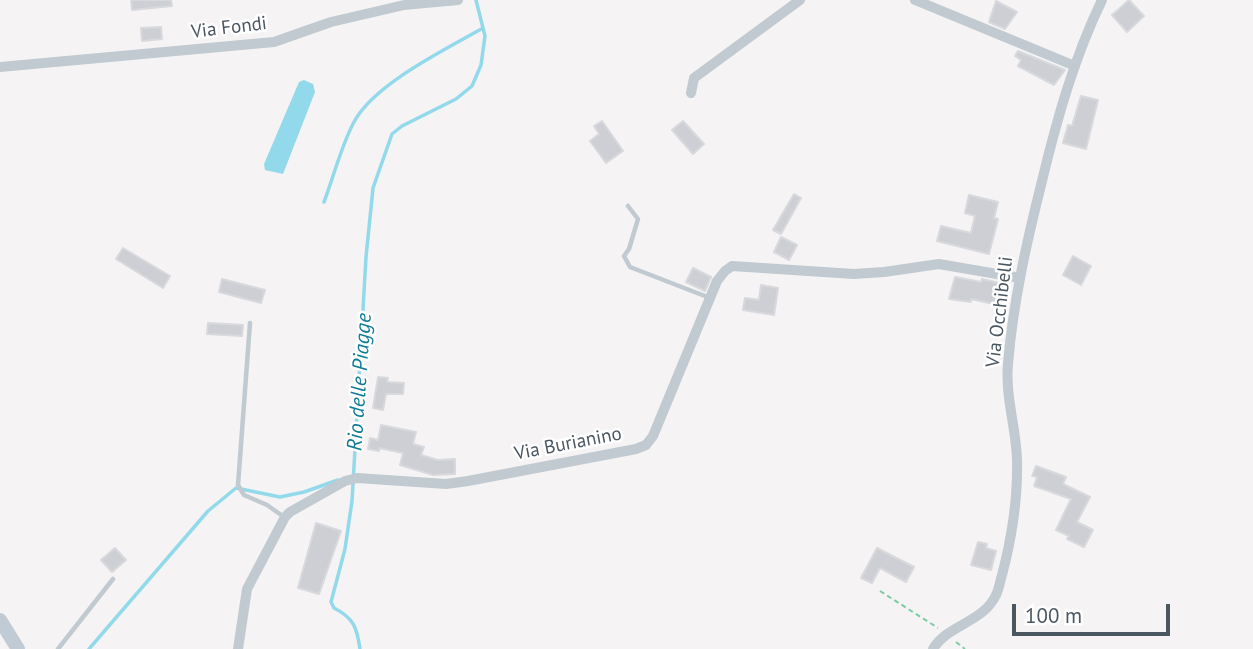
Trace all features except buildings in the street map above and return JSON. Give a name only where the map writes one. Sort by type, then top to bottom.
[{"type":"street","name":"Via Fondi","points":[[0,68],[274,42],[331,22],[404,5],[458,0]]},
{"type":"street","points":[[691,93],[694,78],[800,0]]},
{"type":"street","points":[[915,0],[1075,66]]},
{"type":"street","name":"Via Occhibelli","points":[[933,649],[947,634],[983,613],[996,595],[1007,557],[1015,508],[1017,459],[1008,366],[1020,278],[1051,143],[1075,66],[1102,0]]},
{"type":"street","name":"Via Burianino","points":[[238,649],[247,589],[285,517],[345,481],[357,478],[446,484],[646,445],[653,436],[718,281],[732,266],[854,274],[939,264],[1020,278]]},
{"type":"street","points":[[0,620],[18,649]]},
{"type":"lane","points":[[628,206],[638,219],[625,256],[630,267],[711,299]]},
{"type":"lane","points":[[250,323],[238,485],[244,495],[285,517]]},
{"type":"lane","points":[[58,649],[113,579]]},
{"type":"path","points":[[880,591],[947,634],[965,649]]},
{"type":"water","points":[[304,80],[313,84],[315,92],[283,174],[265,170],[264,164],[299,82]]},
{"type":"waterway","name":"Rio delle Piagge","points":[[360,649],[353,624],[334,608],[331,602],[345,549],[352,501],[366,257],[373,188],[392,134],[402,126],[456,99],[472,86],[481,65],[485,36],[476,0]]},
{"type":"waterway","points":[[324,202],[345,141],[364,108],[394,81],[483,28]]},
{"type":"waterway","name":"Rio delle Piagge","points":[[89,649],[208,511],[236,488],[280,497],[338,480]]}]
